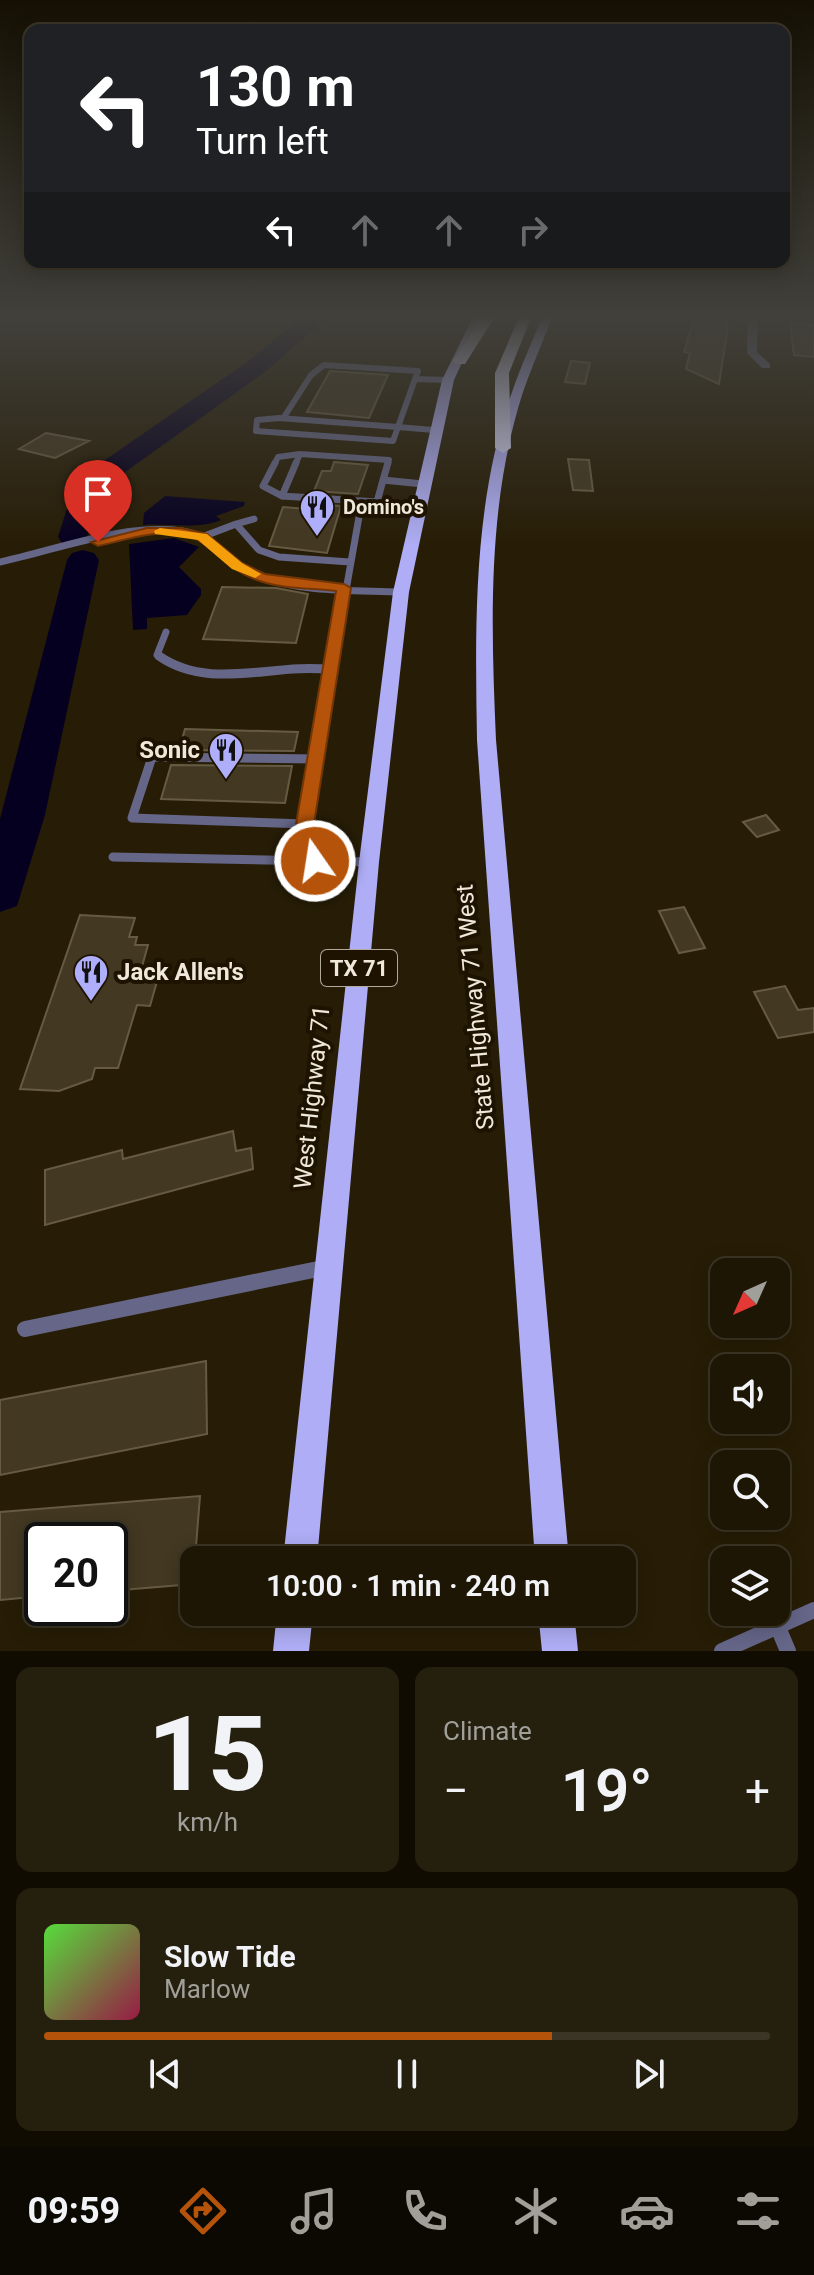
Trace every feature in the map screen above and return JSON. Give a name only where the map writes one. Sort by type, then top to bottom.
[{"type":"highway","points":[[502,392],[503,448]]},
{"type":"main road","name":"West Highway 71","points":[[301,1546],[369,862],[401,592],[434,430],[447,392]]},
{"type":"main road","name":"State Highway 71 West","points":[[518,392],[509,414],[490,530],[484,623],[488,769],[551,1546]]},
{"type":"main road","points":[[291,1651],[294,1626]]},
{"type":"main road","points":[[557,1626],[560,1651]]},
{"type":"lane","points":[[284,417],[300,392]]},
{"type":"lane","points":[[410,392],[398,427],[393,441],[256,431],[257,420],[284,417],[398,427],[434,430]]},
{"type":"lane","points":[[282,496],[300,454]]},
{"type":"lane","points":[[300,454],[389,460],[377,502],[282,496],[263,486],[278,457],[300,454]]},
{"type":"lane","points":[[383,480],[423,484]]},
{"type":"lane","points":[[315,861],[305,824],[344,588],[359,517]]},
{"type":"lane","points":[[202,537],[254,519]]},
{"type":"lane","points":[[236,524],[259,550],[279,557],[350,562]]},
{"type":"lane","points":[[0,562],[147,532],[181,531],[202,537],[237,566],[262,577],[401,592]]},
{"type":"lane","points":[[166,632],[157,655],[182,672],[229,677],[301,666],[332,670]]},
{"type":"lane","points":[[305,824],[132,818],[152,757],[318,759]]},
{"type":"lane","points":[[113,857],[369,862]]},
{"type":"lane","points":[[25,1329],[330,1267]]},
{"type":"lane","points":[[790,1620],[814,1610]]},
{"type":"lane","points":[[722,1651],[775,1626]]},
{"type":"lane","points":[[777,1626],[788,1651]]},
{"type":"shaded area","points":[[165,496],[245,502],[244,506],[216,516],[221,520],[212,523],[143,525],[144,513]]},
{"type":"shaded area","points":[[174,538],[199,547],[179,567],[201,589],[201,595],[187,615],[147,618],[147,629],[133,630],[129,544]]},
{"type":"building","points":[[318,392],[380,392],[369,418],[307,412]]},
{"type":"building","points":[[46,433],[89,441],[55,458],[19,449]]},
{"type":"building","points":[[568,459],[589,460],[593,491],[573,490]]},
{"type":"building","points":[[334,462],[368,465],[358,494],[314,491],[322,471],[331,471]]},
{"type":"building","points":[[308,504],[341,506],[327,553],[269,546],[283,507],[307,509]]},
{"type":"building","points":[[222,587],[276,588],[308,594],[296,643],[203,639]]},
{"type":"building","points":[[185,729],[298,732],[294,751],[179,750]]},
{"type":"building","name":"Sonic","points":[[171,765],[292,766],[285,803],[161,799]]},
{"type":"building","points":[[766,815],[779,830],[757,837],[743,822]]},
{"type":"building","points":[[684,907],[705,948],[679,953],[659,911]]},
{"type":"building","points":[[80,915],[135,918],[129,937],[137,937],[135,945],[148,945],[141,970],[145,970],[143,977],[158,978],[150,1006],[137,1005],[118,1068],[95,1068],[92,1079],[59,1091],[20,1089]]},
{"type":"building","points":[[785,986],[798,1010],[814,1008],[814,1032],[778,1038],[754,992]]},
{"type":"building","points":[[233,1131],[236,1151],[251,1148],[253,1169],[45,1225],[45,1170],[122,1150],[123,1159]]},
{"type":"building","points":[[206,1361],[207,1434],[0,1475],[0,1400]]},
{"type":"building","points":[[200,1496],[196,1546],[180,1546],[180,1585],[128,1589],[128,1522],[24,1522],[24,1598],[0,1600],[0,1512]]},
{"type":"waterway","points":[[74,537],[86,486],[220,392]]},
{"type":"waterway","points":[[0,893],[23,815],[83,560]]},
{"type":"slow traffic","points":[[160,531],[181,531],[202,537],[237,566],[255,574]]},
{"type":"place","name":"Domino's","points":[[317,538]]},
{"type":"place","name":"Sonic","points":[[226,781]]},
{"type":"place","name":"Jack Allen's","points":[[91,1003]]},
{"type":"route","points":[[98,542],[147,532],[181,531],[202,537],[237,566],[262,577],[344,588],[305,824],[315,861]]}]
